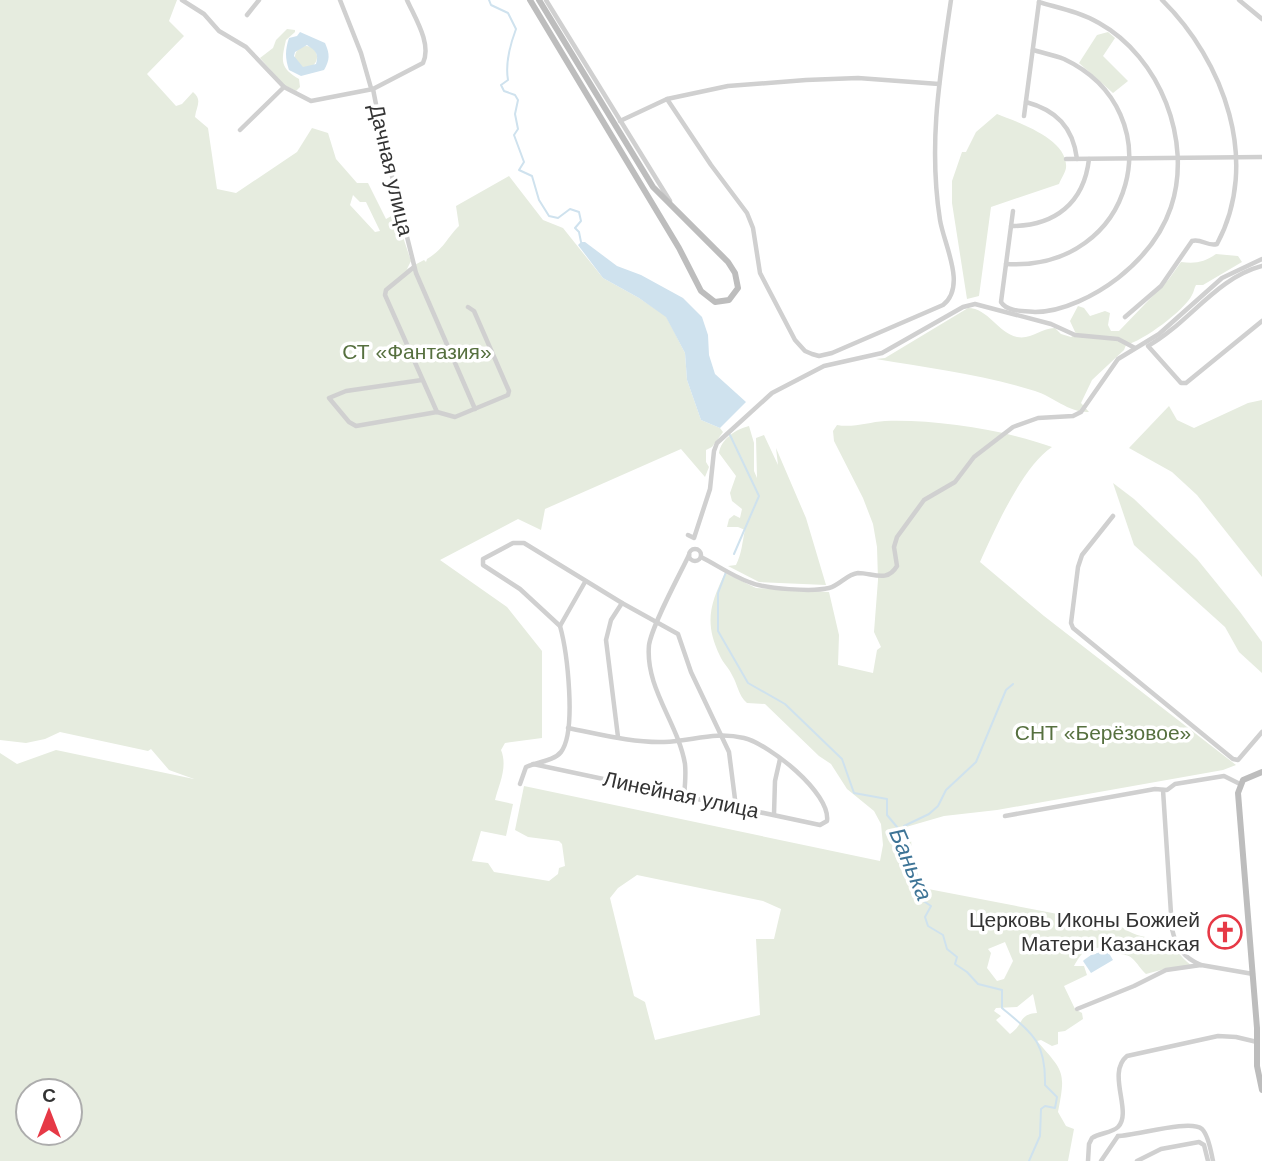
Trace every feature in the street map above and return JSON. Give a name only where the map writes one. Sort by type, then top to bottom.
[{"type":"street","points":[[182,0],[204,14],[219,30],[246,47],[284,87],[311,101],[372,88],[423,63],[426,55],[425,42],[407,0]]},
{"type":"street","points":[[247,15],[259,0]]},
{"type":"street","name":"Дачная улица","points":[[340,0],[372,88],[414,267],[475,408]]},
{"type":"street","points":[[530,0],[679,248],[701,291],[715,302],[729,300],[738,288],[735,273],[721,254],[653,187],[539,0]]},
{"type":"street","points":[[546,0],[656,180],[681,216]]},
{"type":"street","points":[[667,99],[704,156],[747,213],[753,228],[760,273],[795,340],[805,351],[819,355],[842,349],[943,305],[950,300],[954,291],[935,186],[933,152],[951,0]]},
{"type":"street","points":[[1125,317],[1161,286],[1192,241],[1217,244],[1231,205],[1235,157],[1228,108],[1212,65],[1190,31],[1162,0]]},
{"type":"street","points":[[1238,0],[1262,19]]},
{"type":"street","points":[[1013,211],[1002,304],[1008,309],[1038,312],[1052,310],[1097,293],[1126,272],[1155,242],[1171,209],[1175,193],[1177,158],[1167,105],[1148,69],[1137,55],[1121,38],[1100,23],[1039,1],[1024,116]]},
{"type":"street","points":[[1006,264],[1040,263],[1059,258],[1095,236],[1107,224],[1122,200],[1128,158],[1124,127],[1113,102],[1102,88],[1091,77],[1063,59],[1033,50]]},
{"type":"street","points":[[621,121],[667,99],[728,86],[858,78],[939,84]]},
{"type":"street","points":[[240,130],[284,87]]},
{"type":"street","points":[[1026,102],[1041,106],[1062,120],[1073,139],[1077,159]]},
{"type":"street","points":[[1066,159],[1262,157]]},
{"type":"street","points":[[1011,226],[1040,223],[1064,209],[1082,187],[1089,159]]},
{"type":"street","points":[[701,556],[746,582],[763,586],[820,589],[830,588],[859,573],[878,577],[888,575],[897,566],[894,547],[897,537],[924,500],[955,482],[974,457],[1013,426],[1038,418],[1063,417],[1081,412],[1118,359],[1178,319],[1222,278],[1262,259]]},
{"type":"street","points":[[1262,266],[1229,281],[1165,337],[1149,346],[1181,383],[1186,383],[1262,321]]},
{"type":"street","points":[[414,267],[386,290],[385,295],[437,412]]},
{"type":"street","points":[[688,535],[694,538],[710,489],[717,443],[758,404],[772,393],[824,366],[882,353],[963,307],[975,304],[1051,324],[1075,335],[1118,339],[1135,348]]},
{"type":"street","points":[[422,380],[346,391],[329,398],[355,426],[437,412],[455,417],[508,395],[509,391],[474,311],[468,307]]},
{"type":"street","points":[[1113,516],[1082,555],[1071,623],[1073,628],[1233,759],[1238,760],[1262,732]]},
{"type":"street","points":[[520,784],[526,767],[554,758],[562,751],[568,728],[568,664],[560,626],[530,597],[483,565],[482,561],[487,556],[519,541],[678,634],[691,673],[729,752],[736,807]]},
{"type":"street","points":[[684,796],[685,765],[662,705],[649,657],[651,638],[691,550],[696,548],[701,551],[701,556]]},
{"type":"street","points":[[689,555],[694,561],[701,556]]},
{"type":"street","points":[[560,626],[585,582]]},
{"type":"street","points":[[618,737],[606,640],[611,620],[622,603]]},
{"type":"street","points":[[568,728],[648,741],[678,741],[719,734],[761,744],[780,759],[775,781],[774,814]]},
{"type":"street","name":"Линейная улица","points":[[533,764],[821,825],[827,821],[826,809],[806,780],[780,759]]},
{"type":"street","points":[[1262,772],[1248,777],[1240,784],[1238,793],[1257,1066],[1262,1090]]},
{"type":"street","points":[[1005,816],[1130,793],[1170,789],[1175,784],[1224,776],[1240,784]]},
{"type":"street","points":[[1163,790],[1174,939],[1186,957],[1201,965],[1252,974]]},
{"type":"street","points":[[1077,1009],[1154,975],[1201,965]]},
{"type":"street","points":[[1088,1161],[1092,1138],[1117,1129],[1121,1123],[1119,1065],[1127,1056],[1227,1035],[1257,1042]]},
{"type":"street","points":[[1118,1136],[1184,1126],[1198,1127],[1204,1132],[1211,1161]]},
{"type":"street","points":[[1101,1161],[1118,1136],[1117,1129]]},
{"type":"street","points":[[1137,1161],[1161,1149],[1199,1142],[1204,1145],[1211,1161]]},
{"type":"green space","points":[[0,0],[177,0],[169,21],[184,36],[147,74],[176,106],[182,104],[193,92],[196,95],[198,101],[195,117],[208,128],[217,189],[236,193],[297,152],[312,128],[328,133],[336,159],[357,183],[368,183],[386,219],[399,214],[399,225],[411,261],[407,269],[424,260],[426,262],[459,226],[456,206],[509,176],[543,220],[563,228],[603,278],[666,316],[685,353],[687,380],[701,420],[723,432],[712,447],[706,450],[709,467],[705,477],[681,449],[545,509],[541,530],[518,519],[440,560],[507,607],[542,651],[542,738],[505,743],[501,750],[503,769],[495,800],[513,804],[506,836],[481,831],[472,861],[488,863],[494,872],[549,881],[558,874],[559,868],[565,866],[562,844],[559,841],[528,837],[515,830],[524,786],[880,861],[883,845],[881,824],[874,811],[847,789],[831,764],[819,756],[765,704],[747,703],[744,700],[720,656],[711,623],[713,604],[725,573],[756,588],[829,592],[839,635],[838,665],[873,673],[877,650],[881,647],[874,632],[878,580],[877,547],[873,524],[863,498],[834,441],[833,431],[837,425],[885,421],[947,424],[1013,435],[1052,447],[1041,456],[1020,483],[980,562],[1044,616],[1236,765],[1223,770],[997,810],[944,816],[906,827],[911,838],[912,858],[923,888],[1120,926],[1146,937],[1164,937],[1191,965],[1146,974],[1130,957],[1115,954],[1109,948],[1087,950],[1077,960],[1074,966],[1084,966],[1087,975],[1064,986],[1075,1009],[1082,1013],[1083,1019],[1065,1031],[1058,1032],[1058,1044],[1052,1046],[1041,1040],[1037,1041],[1061,1073],[1062,1088],[1058,1112],[1066,1126],[1074,1129],[1068,1161],[0,1161],[0,753],[17,764],[56,750],[194,779],[169,770],[151,749],[148,751],[60,732],[26,743],[0,740]],"holes":[[[353,195],[360,202],[366,202],[380,231],[375,232],[350,205]],[[637,875],[763,901],[781,909],[774,939],[756,939],[760,1015],[655,1040],[645,1002],[634,996],[610,898],[618,888]],[[1005,942],[1013,961],[1004,979],[997,981],[987,968],[991,953],[988,949]],[[1033,994],[1037,1013],[1027,1015],[1010,1034],[996,1020],[1001,1016],[994,1011],[996,1008],[1017,1007]]]},
{"type":"green space","points":[[287,29],[295,32],[286,40],[284,63],[288,71],[299,79],[300,87],[296,91],[284,85],[260,58],[273,48],[276,40]]},
{"type":"green space","points":[[1108,32],[1115,38],[1103,56],[1128,81],[1113,93],[1079,63],[1097,35]]},
{"type":"green space","points":[[306,46],[314,49],[317,57],[314,65],[306,68],[298,65],[295,57],[298,49]]},
{"type":"green space","points":[[997,114],[1051,140],[1065,158],[1066,168],[1059,184],[991,207],[979,296],[967,299],[952,203],[952,181],[962,152],[966,152],[976,132]]},
{"type":"green space","points":[[1216,254],[1238,256],[1242,262],[1203,285],[1196,285],[1188,301],[1173,316],[1142,338],[1126,345],[1092,380],[1081,403],[1089,412],[1075,410],[1035,391],[996,381],[876,359],[885,358],[968,308],[981,312],[1004,331],[1017,337],[1027,337],[1055,328],[1061,334],[1071,337],[1076,334],[1070,321],[1078,306],[1084,308],[1090,316],[1105,311],[1110,313],[1108,325],[1111,331],[1119,331],[1169,279],[1181,262],[1200,262]]},
{"type":"green space","points":[[1262,400],[1262,577],[1197,495],[1172,472],[1129,448],[1169,406],[1177,420],[1194,428],[1248,403]]},
{"type":"green space","points":[[749,426],[754,443],[754,471],[757,478],[756,438],[764,435],[778,465],[776,448],[806,518],[826,585],[759,582],[728,566],[736,565],[745,530],[727,527],[729,519],[734,515],[740,518],[742,509],[732,501],[730,493],[736,476],[719,453],[730,435]]},
{"type":"green space","points":[[1113,483],[1134,499],[1197,559],[1240,612],[1262,642],[1262,673],[1239,652],[1225,627],[1134,545]]},
{"type":"water","points":[[300,32],[325,43],[329,57],[324,70],[301,76],[289,70],[286,54],[288,42],[289,38]],"holes":[[[307,45],[317,55],[316,64],[303,67],[294,56],[295,52]]]},
{"type":"water","points":[[585,242],[617,266],[641,275],[683,298],[702,317],[715,374],[746,402],[720,428],[701,420],[687,380],[685,353],[666,317],[603,278],[578,245]]},
{"type":"water","points":[[1107,950],[1113,960],[1091,973],[1083,961],[1091,955]]},
{"type":"waterway","name":"Банька","points":[[489,0],[491,5],[508,13],[516,29],[509,54],[508,80],[501,85],[504,91],[515,95],[518,100],[515,114],[518,129],[514,135],[524,162],[519,170],[532,176],[539,200],[549,216],[558,218],[570,209],[579,212],[581,221],[575,228],[579,232],[581,242]]},
{"type":"waterway","name":"Банька","points":[[730,435],[759,496],[734,554]]},
{"type":"waterway","name":"Банька","points":[[726,572],[718,593],[718,631],[748,683],[785,704],[842,759],[854,793],[887,799],[887,815],[902,833],[907,860],[919,878],[922,900],[931,906],[925,917],[928,926],[943,935],[947,949],[957,957],[955,964],[978,984],[1002,990],[1002,1008],[1036,1040],[1043,1058],[1045,1085],[1057,1097],[1055,1108],[1045,1106],[1041,1109],[1040,1136],[1029,1161]]},
{"type":"waterway","points":[[903,831],[904,826],[929,814],[938,806],[946,790],[976,762],[1006,690],[1013,684]]},
{"type":"place","name":"Церковь Иконы Божией Матери Казанская","points":[[1225,932]]},
{"type":"park label","name":"СТ «Фантазия»","points":[[417,352]]},
{"type":"park label","name":"СНТ «Берёзовое»","points":[[1103,733]]}]
